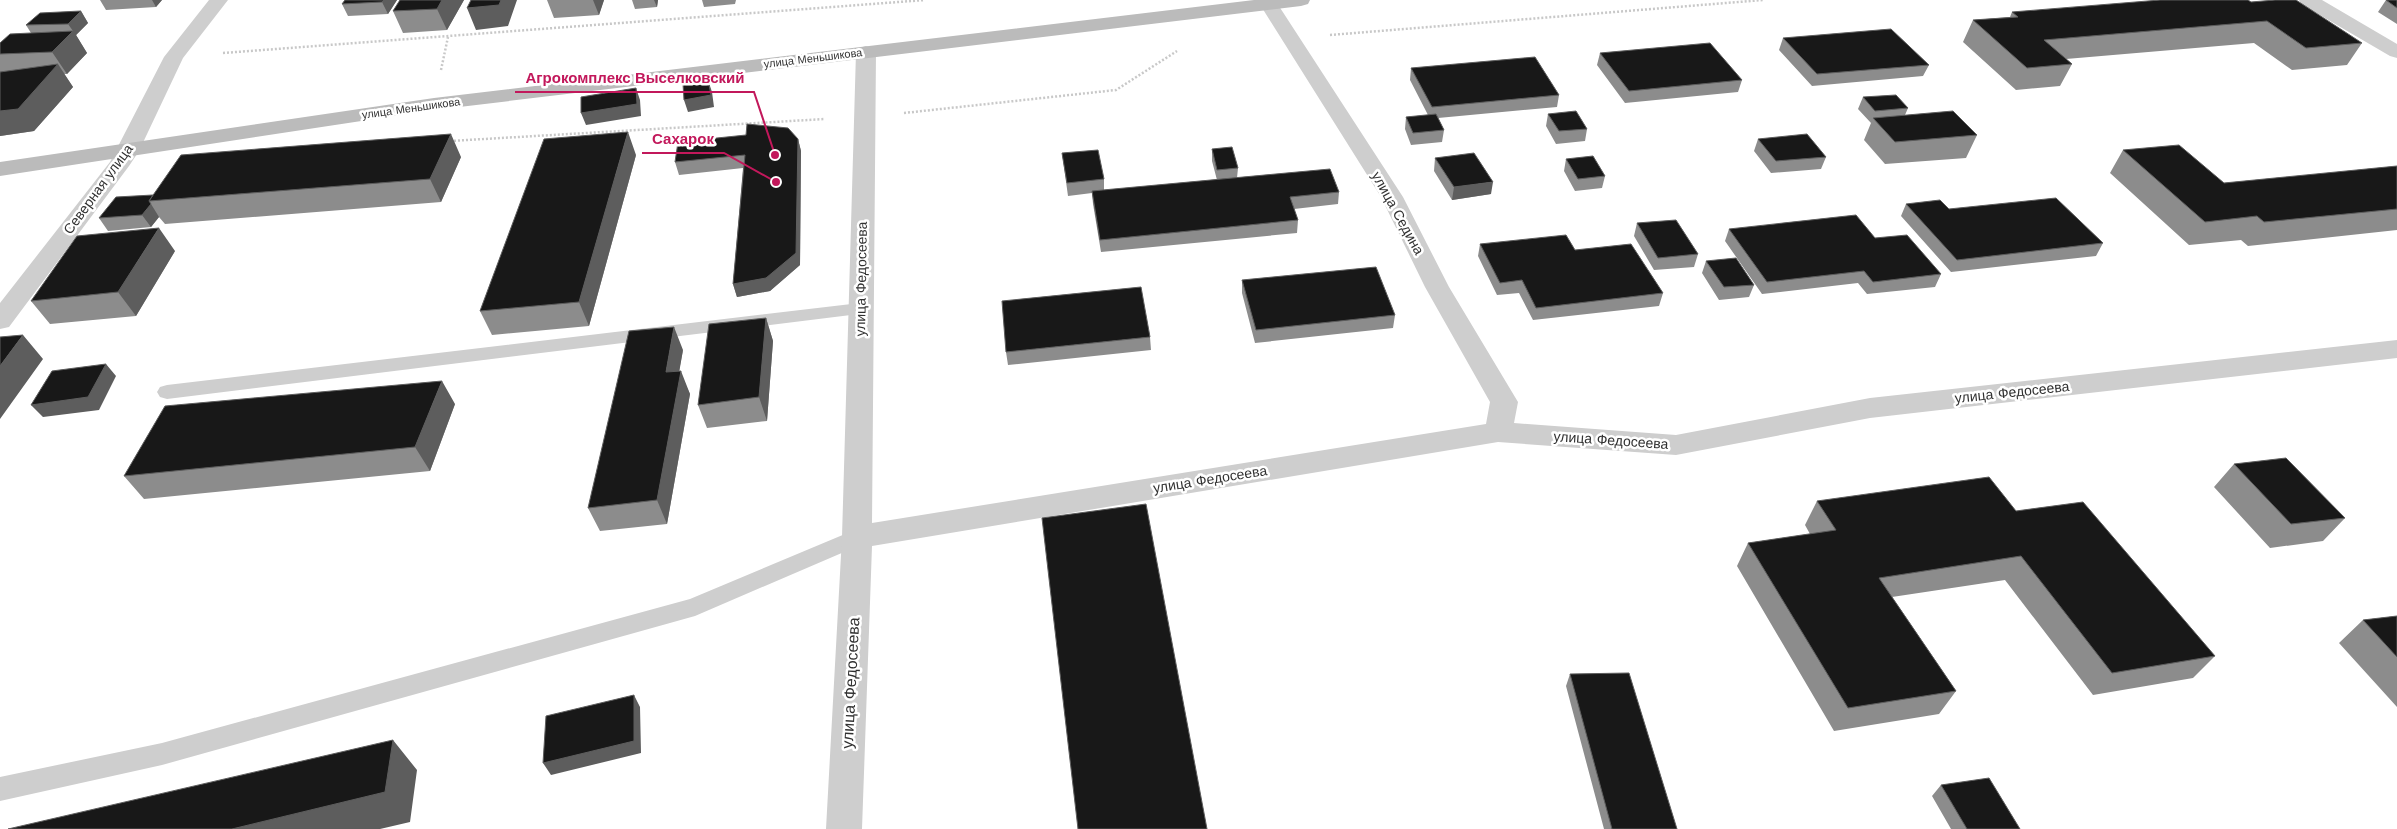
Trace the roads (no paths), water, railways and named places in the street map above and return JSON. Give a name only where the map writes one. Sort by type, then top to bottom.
[{"type":"main road","name":"улица Меньшикова","points":[[0,169],[434,104],[866,52],[1221,5],[1301,0]]},
{"type":"street","name":"Северная улица","points":[[0,321],[128,151],[174,57],[219,0]]},
{"type":"street","points":[[2308,0],[2397,52]]},
{"type":"street","name":"улица Седина","points":[[1268,3],[1392,197],[1437,287],[1504,402],[1498,432]]},
{"type":"street","name":"улица Федосеева","points":[[844,829],[857,537],[866,52]]},
{"type":"street","name":"улица Федосеева","points":[[857,537],[1498,432],[1676,445],[1870,408],[2397,349]]},
{"type":"lane","points":[[167,392],[860,309]]},
{"type":"lane","points":[[0,789],[162,754],[695,607],[857,537]]},
{"type":"place","name":"Агрокомплекс Выселковский","points":[[775,155]]},
{"type":"place","name":"Сахарок","points":[[776,182]]}]
